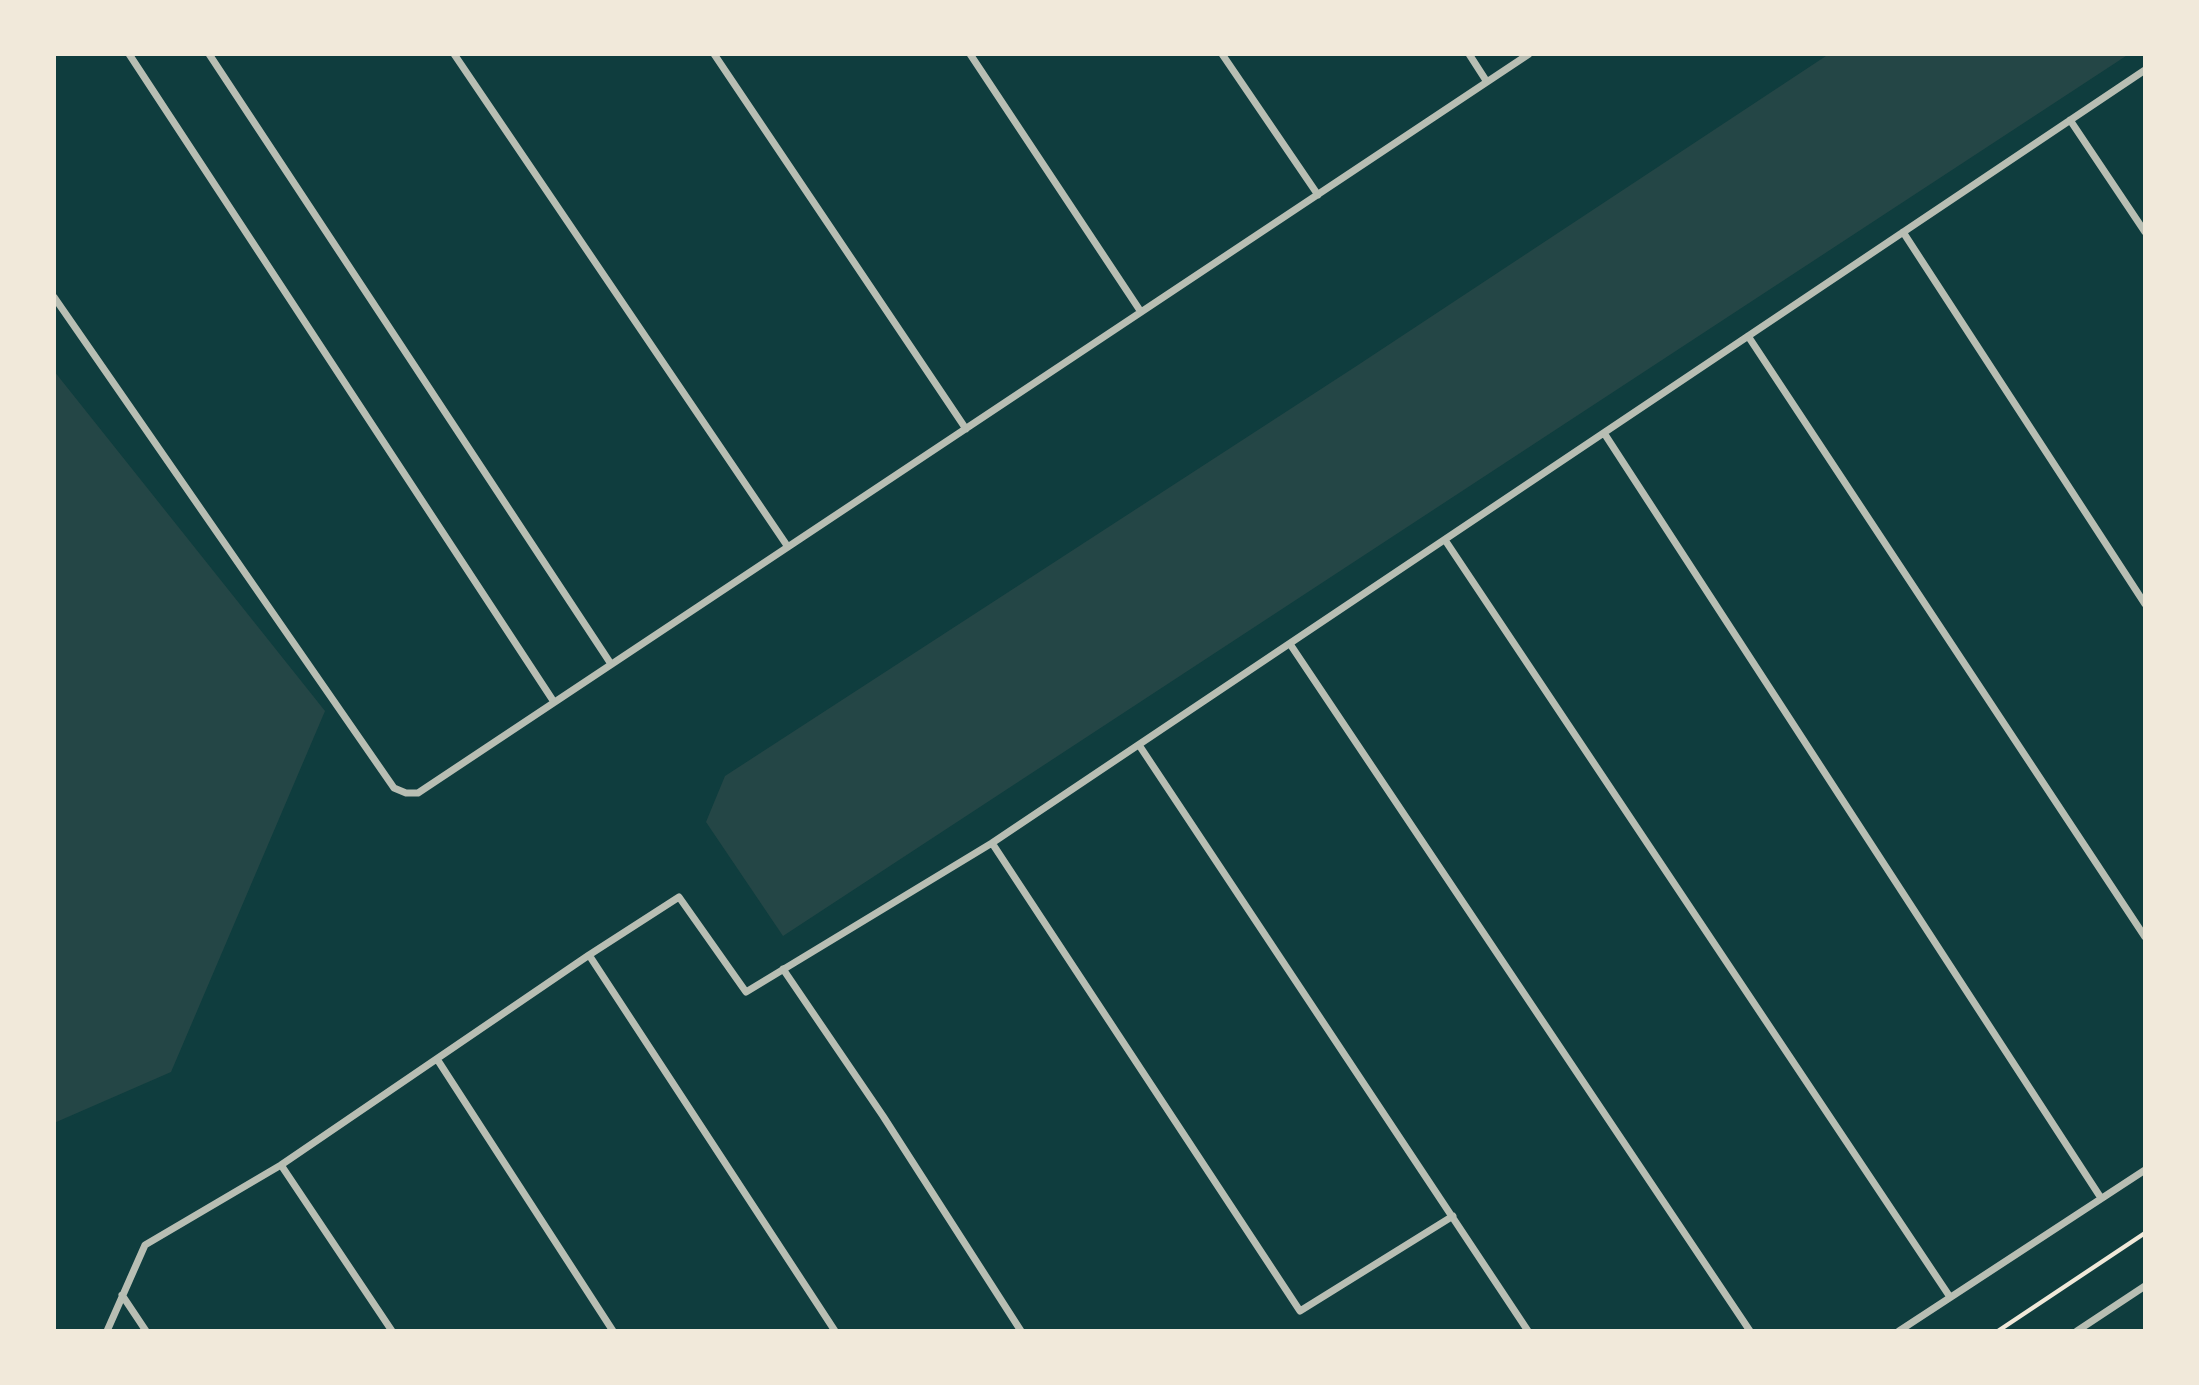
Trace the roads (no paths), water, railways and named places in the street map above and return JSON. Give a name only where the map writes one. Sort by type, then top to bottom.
[{"type":"street","points":[[130,54],[555,702]]},
{"type":"street","points":[[209,54],[611,664]]},
{"type":"street","points":[[454,54],[788,547]]},
{"type":"street","points":[[714,54],[966,429]]},
{"type":"street","points":[[970,54],[1141,312]]},
{"type":"street","points":[[1223,54],[1318,195]]},
{"type":"street","points":[[1469,54],[1487,82]]},
{"type":"street","points":[[54,297],[394,789],[418,793],[1529,54]]},
{"type":"street","points":[[107,1331],[145,1245],[281,1165],[589,955],[679,897],[746,992],[992,843],[2145,70]]},
{"type":"street","points":[[2070,120],[2145,232]]},
{"type":"street","points":[[1903,232],[2145,604]]},
{"type":"street","points":[[1748,336],[2145,937]]},
{"type":"street","points":[[1604,433],[2101,1198]]},
{"type":"street","points":[[1445,540],[1951,1297]]},
{"type":"street","points":[[1290,644],[1750,1331]]},
{"type":"street","points":[[1139,745],[1528,1331]]},
{"type":"street","points":[[992,843],[1300,1311],[1453,1216]]},
{"type":"street","points":[[589,955],[835,1331]]},
{"type":"street","points":[[783,969],[883,1116],[1021,1331]]},
{"type":"street","points":[[437,1059],[612,1331]]},
{"type":"street","points":[[281,1165],[392,1331]]},
{"type":"street","points":[[1899,1331],[2145,1170]]},
{"type":"street","points":[[2077,1331],[2145,1286]]},
{"type":"street","points":[[122,1295],[146,1331]]}]
